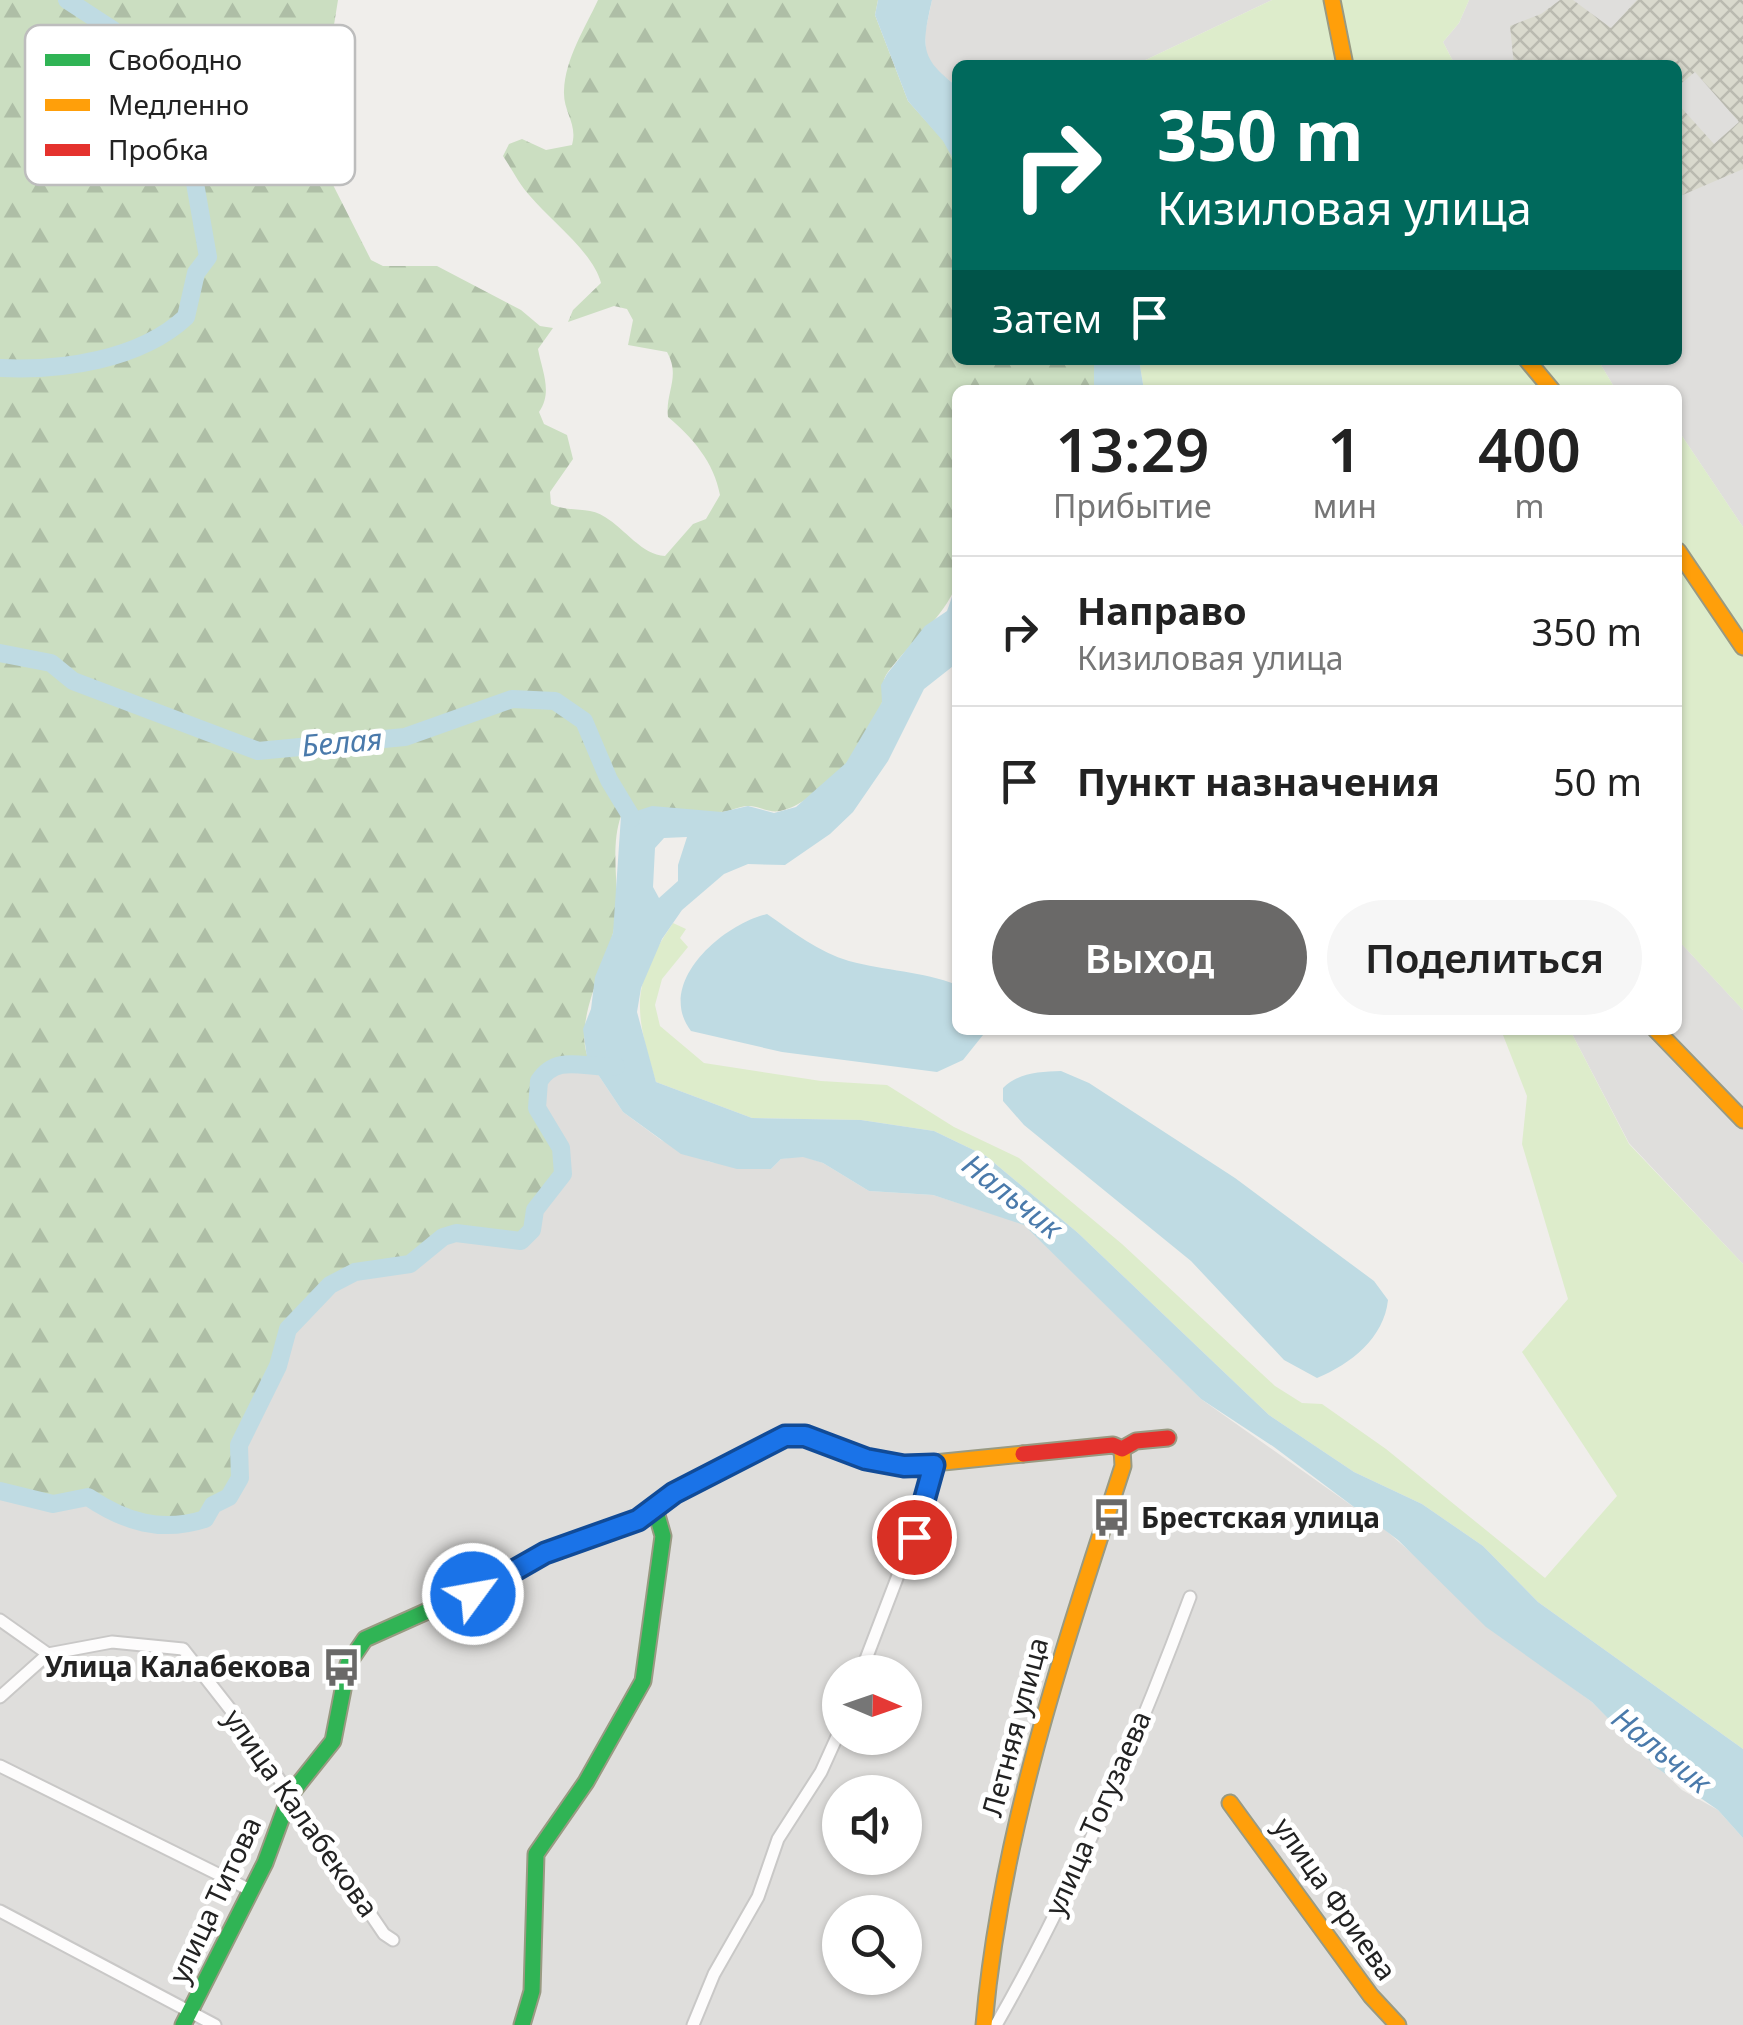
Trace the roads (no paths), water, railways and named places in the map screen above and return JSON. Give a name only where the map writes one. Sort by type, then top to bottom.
[{"type":"street","points":[[1332,0],[1344,60]]},
{"type":"street","points":[[1531,365],[1548,385]]},
{"type":"street","points":[[1682,557],[1743,647]]},
{"type":"street","points":[[1661,1035],[1743,1120]]},
{"type":"street","points":[[290,1795],[334,1740],[348,1664],[365,1639],[387,1626],[480,1591],[545,1553],[619,1530],[766,1442],[792,1434],[866,1459],[904,1466],[1113,1445],[1122,1449],[1136,1441],[1168,1438]]},
{"type":"street","name":"Летняя улица","points":[[984,2025],[1000,1885],[1018,1804],[1079,1592],[1122,1466],[1122,1449]]},
{"type":"street","points":[[869,1655],[926,1506],[934,1465]]},
{"type":"street","points":[[522,2025],[532,1992],[536,1854],[586,1782],[643,1681],[663,1536],[655,1508]]},
{"type":"street","name":"улица Тогузаева","points":[[996,2025],[1044,1934],[1133,1738],[1190,1597]]},
{"type":"street","points":[[0,1620],[48,1654],[0,1698]]},
{"type":"street","name":"улица Калабекова","points":[[48,1654],[112,1642],[183,1650],[242,1724],[384,1934],[393,1940]]},
{"type":"street","points":[[694,2025],[714,1974],[758,1897],[778,1839],[828,1755]]},
{"type":"street","points":[[0,1766],[250,1890]]},
{"type":"street","name":"улица Титова","points":[[186,2019],[275,1840],[290,1795]]},
{"type":"street","name":"улица Фриева","points":[[1230,1803],[1252,1826],[1372,1996],[1398,2025]]},
{"type":"street","points":[[0,1911],[186,2019],[215,2025]]},
{"type":"water","points":[[878,0],[932,0],[926,49],[936,67],[952,82],[952,157],[908,101],[875,15]]},
{"type":"water","points":[[1094,365],[1140,365],[1143,385],[1094,385]]},
{"type":"water","name":"Нальчик","points":[[952,597],[952,667],[924,689],[888,761],[853,812],[830,834],[785,865],[748,864],[724,874],[682,910],[662,939],[641,988],[637,1012],[656,1082],[752,1118],[861,1120],[934,1131],[986,1156],[1078,1233],[1269,1415],[1354,1472],[1422,1504],[1483,1546],[1538,1602],[1743,1749],[1743,1838],[1718,1810],[1657,1768],[1592,1702],[1486,1627],[1398,1540],[1274,1447],[1201,1399],[1024,1225],[933,1195],[869,1191],[823,1163],[803,1157],[781,1159],[771,1169],[737,1169],[681,1154],[623,1112],[587,1058],[583,1029],[591,1009],[595,977],[613,933],[621,816],[652,806],[722,812],[748,806],[774,813],[796,807],[846,763],[882,702],[881,685],[887,674],[925,626],[947,611]],"holes":[[[687,837],[678,865],[678,881],[659,898],[653,887],[655,848],[664,838]]]},
{"type":"water","points":[[767,914],[838,957],[952,983],[952,1035],[983,1035],[963,1060],[937,1072],[782,1052],[691,1031],[682,1013],[681,994],[687,976],[713,943],[749,920]]},
{"type":"water","points":[[1061,1071],[1089,1083],[1235,1178],[1374,1281],[1388,1300],[1373,1338],[1342,1365],[1317,1378],[1284,1360],[1191,1261],[1024,1125],[1003,1101],[1003,1088],[1016,1079]]},
{"type":"waterway","name":"Белая","points":[[67,0],[105,25]]},
{"type":"waterway","name":"Белая","points":[[0,368],[99,360],[146,344],[186,317],[196,273],[208,257],[195,185]]},
{"type":"waterway","name":"Белая","points":[[0,653],[51,663],[73,681],[258,751],[405,737],[512,699],[555,701],[584,721],[609,780],[632,818]]},
{"type":"waterway","points":[[0,1491],[53,1504],[88,1497],[130,1519],[158,1525],[205,1519],[213,1505],[229,1497],[240,1478],[239,1445],[278,1366],[288,1329],[330,1285],[355,1272],[410,1264],[443,1237],[456,1233],[521,1241],[532,1230],[535,1210],[563,1174],[561,1148],[537,1108],[539,1081],[547,1072],[564,1065],[616,1066]]},
{"type":"place","name":"Брестская улица","points":[[1111,1518]]},
{"type":"place","name":"Улица Калабекова","points":[[341,1667]]}]
